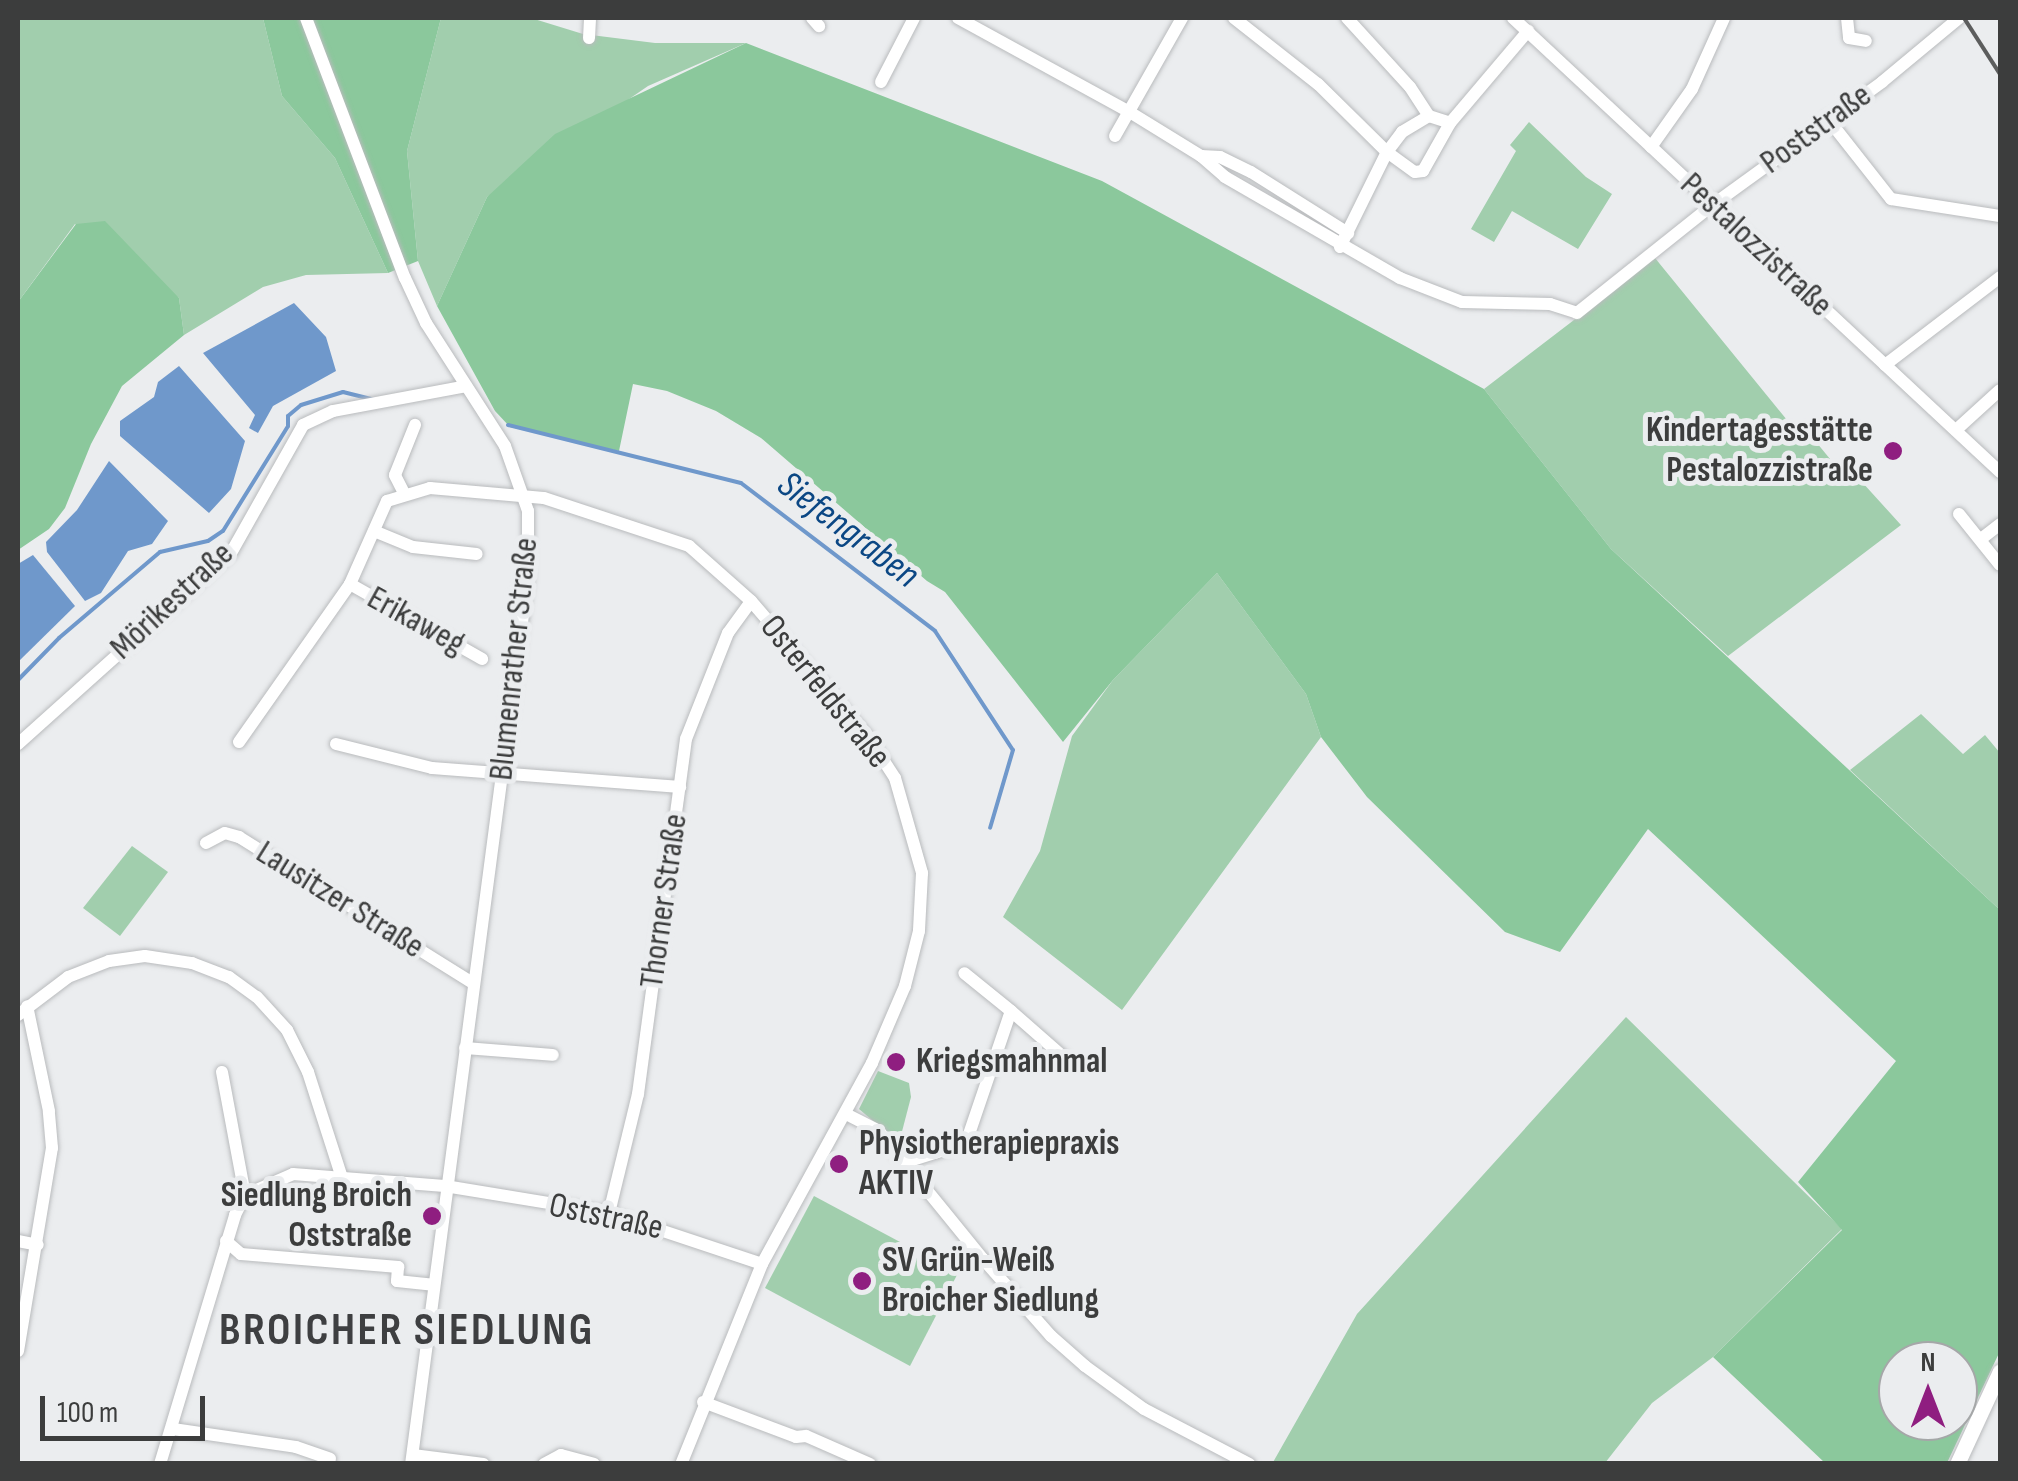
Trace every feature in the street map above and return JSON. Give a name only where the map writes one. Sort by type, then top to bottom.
[{"type":"main road","points":[[1957,1464],[2000,1371]]},
{"type":"street","name":"Blumenrather Straße","points":[[306,18],[404,278],[505,446],[525,496],[528,577],[412,1459]]},
{"type":"street","points":[[589,38],[590,18]]},
{"type":"street","points":[[880,82],[914,18]]},
{"type":"street","points":[[958,18],[1128,111],[1201,156],[1224,177],[1340,247],[1387,152],[1402,132],[1430,116]]},
{"type":"street","points":[[1115,136],[1182,18]]},
{"type":"street","points":[[1234,18],[1318,84],[1387,152],[1415,172],[1423,171],[1450,123],[1528,31]]},
{"type":"street","points":[[1347,18],[1410,87],[1430,116],[1450,123]]},
{"type":"street","name":"Pestalozzistraße","points":[[1513,18],[2000,472]]},
{"type":"street","points":[[1651,146],[1692,89],[1724,18]]},
{"type":"street","points":[[1847,18],[1849,38],[1866,41]]},
{"type":"street","name":"Poststraße","points":[[1340,247],[1449,299],[1550,304],[1577,313],[1711,206],[1882,82],[1960,18]]},
{"type":"street","points":[[1828,119],[1892,199],[2000,216]]},
{"type":"street","points":[[1201,156],[1220,157],[1251,172],[1348,234]]},
{"type":"street","points":[[1885,365],[2000,277]]},
{"type":"street","name":"Mörikestraße","points":[[18,744],[231,553],[303,425],[333,411],[466,386]]},
{"type":"street","points":[[1956,430],[2000,390]]},
{"type":"street","points":[[239,742],[350,584],[387,502],[404,493],[395,475],[416,425]]},
{"type":"street","name":"Osterfeldstraße","points":[[404,493],[430,488],[525,496],[639,526],[689,546],[751,601],[869,738],[895,778],[922,874],[919,931],[905,986],[846,1114],[762,1264],[681,1464]]},
{"type":"street","points":[[1959,514],[2000,565]]},
{"type":"street","points":[[1981,539],[2000,524]]},
{"type":"street","points":[[374,531],[413,547],[477,554]]},
{"type":"street","name":"Erikaweg","points":[[350,584],[482,659]]},
{"type":"street","name":"Thorner Straße","points":[[609,1213],[638,1094],[686,739],[696,704],[728,633],[751,601]]},
{"type":"street","points":[[336,744],[392,762],[680,786]]},
{"type":"street","name":"Lausitzer Straße","points":[[206,844],[225,833],[239,837],[473,982]]},
{"type":"street","points":[[18,1351],[52,1148],[49,1111],[22,1011],[68,977],[109,961],[145,956],[192,962],[228,976],[257,997],[287,1030],[308,1072],[341,1175]]},
{"type":"street","points":[[964,973],[1068,1062]]},
{"type":"street","points":[[906,1162],[966,1142],[1011,1011]]},
{"type":"street","points":[[464,1048],[553,1055]]},
{"type":"street","points":[[160,1464],[226,1241],[245,1195],[222,1072]]},
{"type":"street","points":[[846,1114],[878,1130],[983,1259],[1051,1336],[1085,1366],[1144,1409],[1249,1464]]},
{"type":"street","name":"Oststraße","points":[[245,1195],[293,1174],[445,1186],[609,1213],[762,1264]]},
{"type":"street","points":[[18,1241],[38,1245]]},
{"type":"street","points":[[226,1241],[241,1254],[398,1267],[397,1281],[432,1285]]},
{"type":"street","points":[[703,1402],[796,1437],[806,1436],[870,1464]]},
{"type":"street","points":[[172,1430],[296,1447],[330,1459]]},
{"type":"street","points":[[544,1464],[562,1455],[594,1464]]},
{"type":"street","points":[[412,1459],[483,1464]]},
{"type":"green space","points":[[18,18],[263,18],[282,96],[335,158],[388,273],[306,275],[263,287],[184,335],[179,298],[75,224],[18,302]]},
{"type":"green space","points":[[263,18],[441,18],[407,151],[418,261],[388,273],[335,158],[282,96]]},
{"type":"green space","points":[[441,18],[531,18],[583,34],[655,43],[746,43],[648,86],[487,197],[437,306],[418,261],[407,151]]},
{"type":"green space","points":[[746,43],[1102,181],[1484,389],[1611,549],[2000,910],[2000,1351],[1978,1397],[1978,1341],[1878,1341],[1878,1441],[1957,1441],[1947,1463],[1825,1463],[1713,1357],[1842,1230],[1798,1182],[1896,1061],[1648,829],[1560,952],[1505,932],[1367,797],[1321,737],[1306,694],[1217,573],[1113,680],[1063,742],[945,592],[927,581],[761,438],[716,411],[667,391],[633,384],[619,451],[510,427],[495,411],[437,306],[487,197],[555,134]]},
{"type":"green space","points":[[1529,122],[1586,177],[1612,194],[1578,249],[1512,211],[1494,242],[1471,229],[1516,151],[1510,145]]},
{"type":"green space","points":[[105,221],[179,298],[184,335],[122,386],[91,444],[65,508],[49,529],[18,550],[18,302],[76,224]]},
{"type":"green space","points":[[1655,258],[1787,420],[1812,437],[1844,476],[1852,471],[1901,525],[1728,656],[1611,549],[1484,389]]},
{"type":"green space","points":[[1217,573],[1306,694],[1321,737],[1122,1010],[1003,917],[1040,851],[1072,736],[1113,680]]},
{"type":"green space","points":[[1921,714],[1963,754],[1985,735],[2000,753],[2000,910],[1850,770]]},
{"type":"green space","points":[[132,846],[168,872],[120,936],[83,908]]},
{"type":"green space","points":[[1626,1017],[1842,1229],[1713,1357],[1652,1403],[1605,1463],[1272,1464],[1357,1314]]},
{"type":"green space","points":[[878,1071],[909,1083],[911,1097],[899,1143],[859,1109]]},
{"type":"green space","name":"SV Grün-Weiß Broicher Siedlung","points":[[814,1196],[958,1273],[910,1366],[765,1288]]},
{"type":"water","points":[[294,303],[326,337],[336,371],[273,406],[258,433],[249,428],[255,415],[203,353]]},
{"type":"water","points":[[179,366],[245,441],[231,489],[209,513],[120,436],[120,421],[154,397],[158,382]]},
{"type":"water","points":[[109,461],[168,521],[152,544],[128,551],[101,593],[85,601],[47,552],[46,542],[77,510]]},
{"type":"water","points":[[33,555],[75,606],[18,662],[18,564]]},
{"type":"waterway","name":"Siefengraben","points":[[18,680],[59,638],[160,552],[208,541],[223,531],[288,426],[288,416],[301,405],[343,392],[374,400]]},
{"type":"waterway","name":"Siefengraben","points":[[508,425],[741,483],[935,631],[1013,750],[990,828]]},
{"type":"railway","points":[[1964,18],[2000,74]]},
{"type":"place","name":"Kindertagesstätte Pestalozzistraße","points":[[1893,451]]},
{"type":"place","name":"Kriegsmahnmal","points":[[896,1062]]},
{"type":"place","name":"Physiotherapiepraxis AKTIV","points":[[839,1164]]},
{"type":"place","name":"Siedlung Broich Oststraße","points":[[432,1216]]},
{"type":"place","name":"SV Grün-Weiß Broicher Siedlung","points":[[862,1281]]},
{"type":"district","name":"BROICHER SIEDLUNG","points":[[407,1331]]}]
